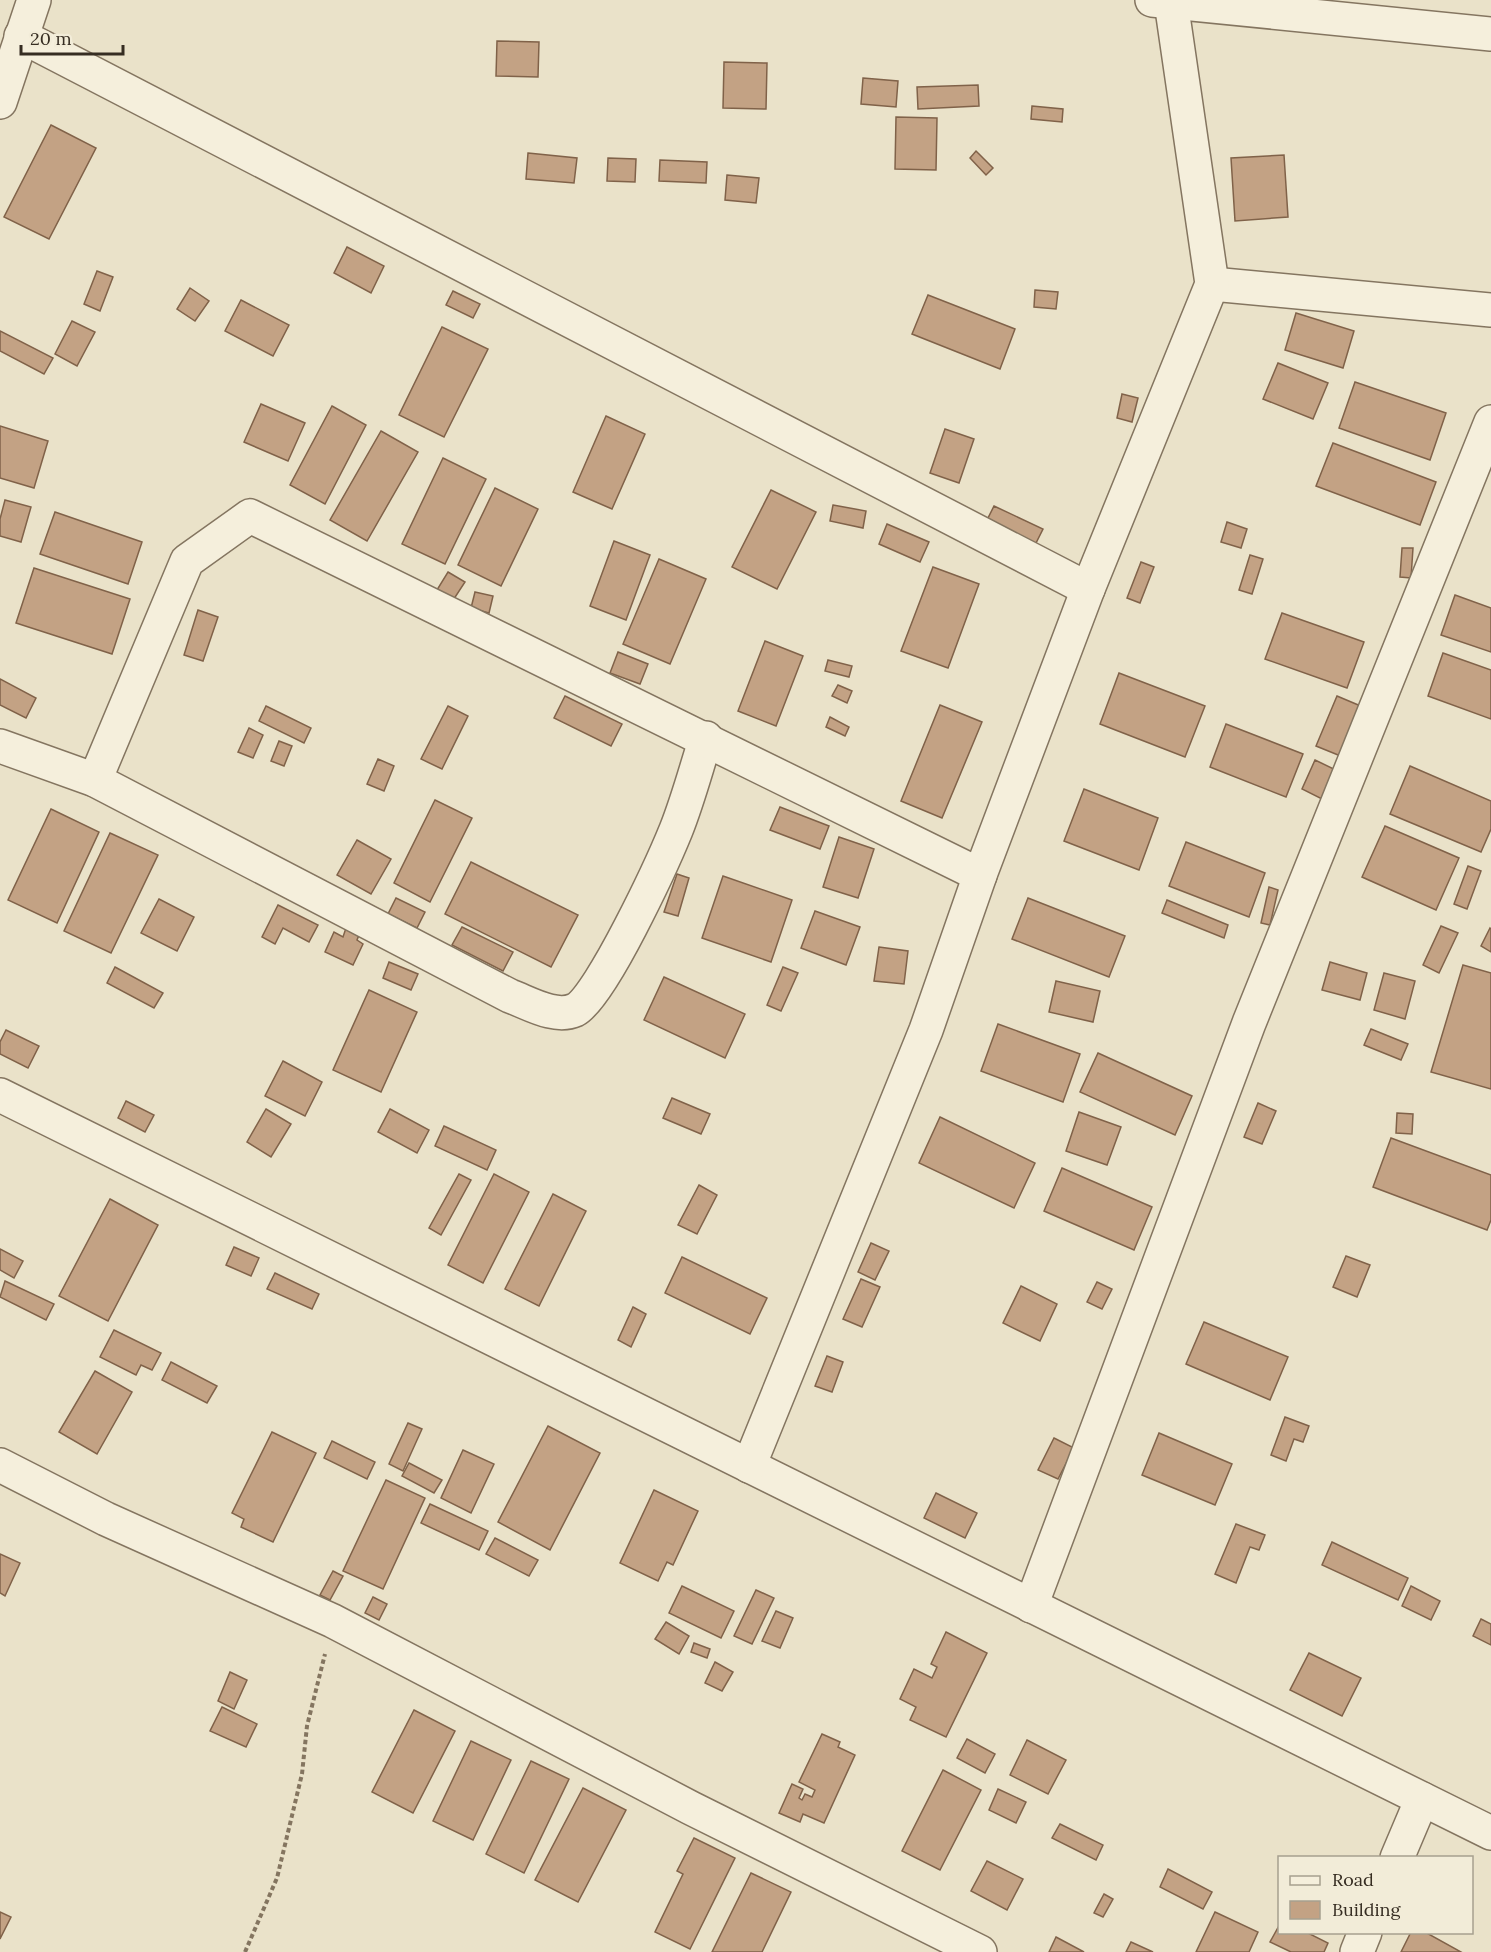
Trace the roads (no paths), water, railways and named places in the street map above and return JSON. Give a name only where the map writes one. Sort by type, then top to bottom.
[{"type":"street","points":[[0,102],[34,0]]},
{"type":"street","points":[[749,1466],[926,1030],[980,875],[1088,589],[1212,284],[1161,1],[1491,34]]},
{"type":"street","points":[[21,36],[1088,589]]},
{"type":"street","points":[[1212,284],[1491,310]]},
{"type":"street","points":[[1031,1606],[1249,1023],[1491,422]]},
{"type":"street","points":[[95,780],[187,561],[250,516],[706,738],[980,875]]},
{"type":"street","points":[[0,746],[95,780],[510,996],[543,1009],[562,1013],[577,1009],[590,994],[615,955],[676,830],[706,738]]},
{"type":"street","points":[[0,1095],[1491,1833]]},
{"type":"street","points":[[0,1465],[106,1519],[333,1621],[691,1808],[980,1952]]},
{"type":"street","points":[[1397,1856],[1422,1799]]},
{"type":"street","points":[[1357,1952],[1364,1934]]}]
